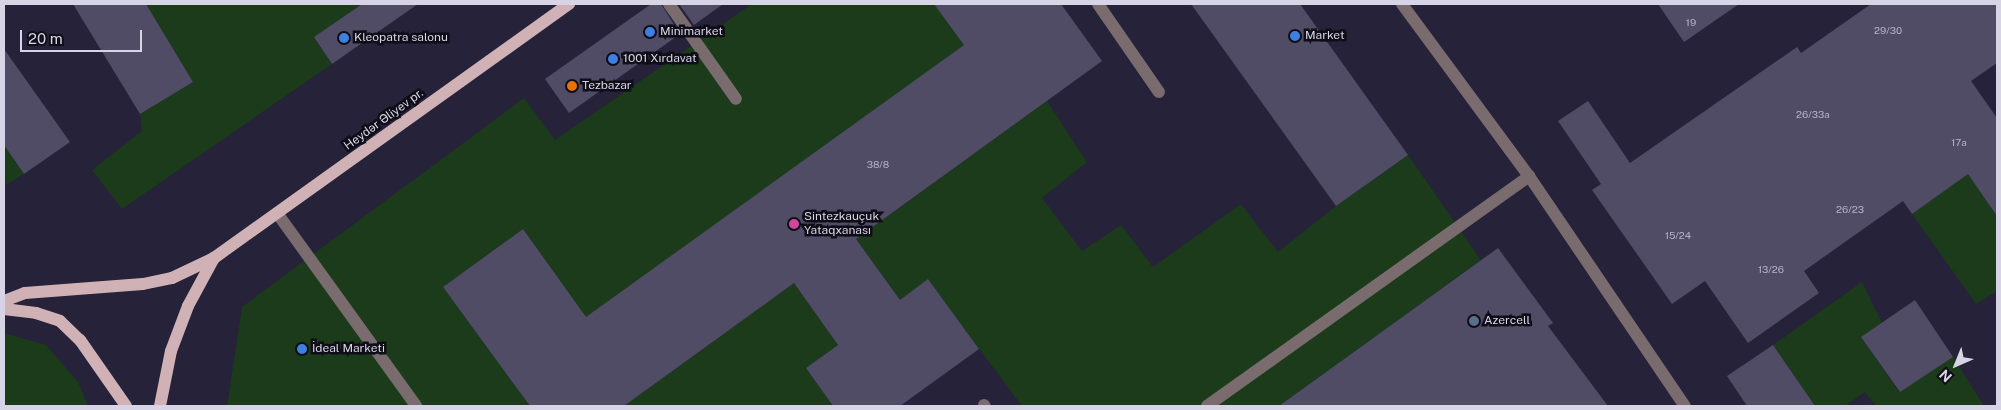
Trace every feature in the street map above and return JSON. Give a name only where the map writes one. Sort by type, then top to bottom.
[{"type":"main road","name":"Heydər Əliyev pr.","points":[[4,301],[25,293],[143,284],[172,278],[214,258],[569,4]]},
{"type":"main road","name":"Heydər Əliyev pr.","points":[[160,406],[171,350],[188,306],[214,258]]},
{"type":"main road","points":[[4,309],[36,312],[60,321],[80,340],[126,406]]},
{"type":"street","points":[[669,4],[736,99]]},
{"type":"street","points":[[1098,4],[1159,92]]},
{"type":"street","points":[[1402,4],[1529,176],[1685,406]]},
{"type":"street","points":[[1207,406],[1529,176]]},
{"type":"street","points":[[277,213],[416,406]]},
{"type":"green space","points":[[146,4],[362,4],[314,37],[332,64],[122,209],[92,170],[142,131],[140,114],[193,82]]},
{"type":"green space","points":[[752,4],[934,4],[947,21],[982,32],[569,330],[567,291],[523,229],[443,287],[530,406],[227,406],[242,307],[524,98],[555,140]]},
{"type":"green space","points":[[1047,101],[1087,162],[1042,198],[1082,251],[1121,225],[1153,267],[1241,204],[1278,252],[1336,206],[1408,155],[1481,260],[1279,406],[1022,406],[928,280],[900,300],[856,239]]},
{"type":"green space","points":[[4,145],[24,174],[4,186]]},
{"type":"green space","points":[[1968,174],[1997,216],[1997,291],[1976,304],[1912,214]]},
{"type":"green space","points":[[1862,282],[1882,323],[1861,337],[1899,392],[1953,357],[1984,406],[1876,406],[1865,392],[1845,406],[1785,406],[1806,393],[1773,345]]},
{"type":"green space","points":[[794,283],[838,345],[806,368],[833,406],[624,406]]},
{"type":"green space","points":[[4,333],[46,345],[78,382],[88,406],[4,406]]},
{"type":"building","points":[[73,4],[146,4],[193,82],[140,114]]},
{"type":"building","points":[[362,4],[418,4],[332,64],[314,37]]},
{"type":"building","points":[[651,4],[661,4],[680,34],[569,113],[545,79]]},
{"type":"building","points":[[679,4],[723,4],[694,25]]},
{"type":"building","points":[[934,4],[1061,4],[1102,61],[856,239],[900,300],[928,279],[979,349],[900,406],[833,406],[806,368],[838,345],[794,283],[624,406],[530,406],[443,287],[523,229],[586,317],[964,45]]},
{"type":"building","points":[[1191,4],[1300,4],[1408,155],[1336,206]]},
{"type":"building","points":[[1658,4],[1739,4],[1684,42]]},
{"type":"building","points":[[1871,4],[1997,4],[1997,63],[1971,81],[1997,118],[1997,216],[1968,174],[1912,214],[1903,201],[1804,271],[1819,293],[1748,343],[1705,281],[1672,304],[1592,190],[1601,184],[1558,121],[1588,101],[1630,163],[1797,47],[1801,53]]},
{"type":"building","points":[[4,49],[70,142],[24,174],[4,145]]},
{"type":"building","points":[[1498,248],[1553,323],[1548,326],[1608,406],[1279,406]]},
{"type":"building","points":[[1915,300],[1953,357],[1900,392],[1861,337]]},
{"type":"building","points":[[1773,345],[1815,406],[1747,406],[1727,376]]},
{"type":"place","name":"Minimarket","points":[[650,32]]},
{"type":"place","name":"Market","points":[[1295,36]]},
{"type":"place","name":"Kleopatra salonu","points":[[344,38]]},
{"type":"place","name":"1001 Xırdavat","points":[[613,59]]},
{"type":"place","name":"Tezbazar","points":[[572,86]]},
{"type":"place","name":"Sintezkauçuk Yataqxanası","points":[[794,224]]},
{"type":"place","name":"Azercell","points":[[1474,321]]},
{"type":"place","name":"İdeal Marketi","points":[[302,349]]}]
